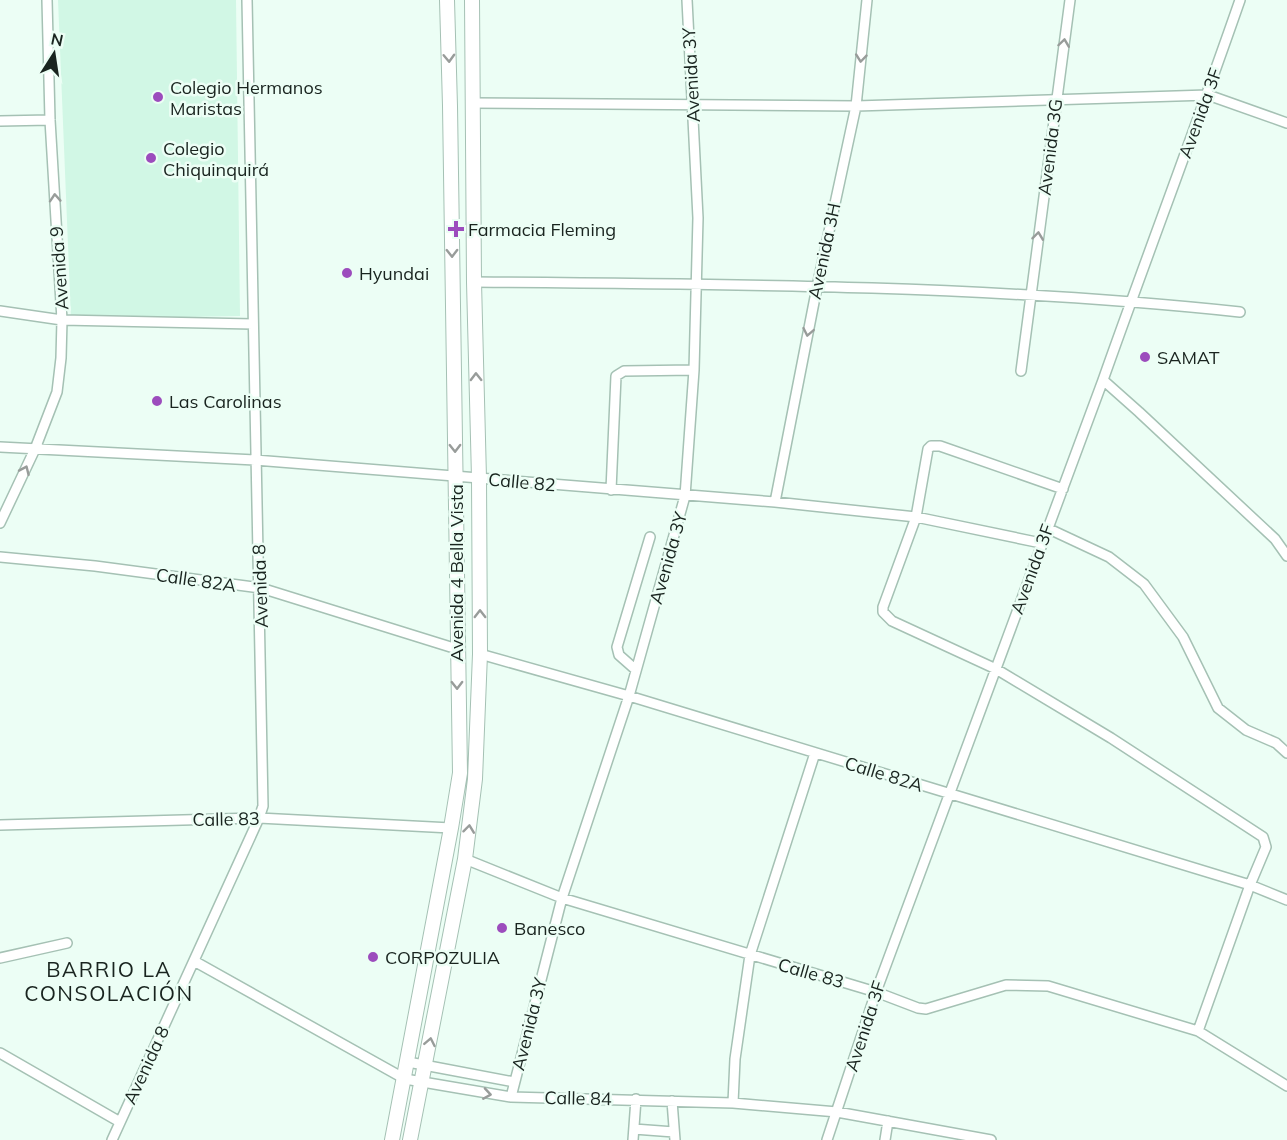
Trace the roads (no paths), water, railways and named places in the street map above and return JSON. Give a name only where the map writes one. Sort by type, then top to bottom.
[{"type":"street","name":"Avenida 9","points":[[0,523],[57,392],[62,320],[50,120],[47,0]]},
{"type":"street","name":"Avenida 8","points":[[112,1140],[263,806],[261,588],[255,460],[247,0]]},
{"type":"street","name":"Avenida 4 Bella Vista","points":[[392,1140],[460,773],[447,0]]},
{"type":"street","name":"Avenida 4 Bella Vista","points":[[410,1140],[465,859],[475,779],[480,654],[472,0]]},
{"type":"street","name":"Avenida 3Y","points":[[511,1097],[562,898],[629,696],[685,496],[694,370],[698,218],[687,0]]},
{"type":"street","name":"Avenida 3H","points":[[775,502],[817,287],[856,106],[867,0]]},
{"type":"street","name":"Avenida 3G","points":[[1021,371],[1070,0]]},
{"type":"street","name":"Avenida 3F","points":[[827,1140],[876,992],[1041,543],[1063,489],[1130,300],[1208,95],[1240,0]]},
{"type":"street","points":[[472,103],[856,106],[1208,95],[1287,123]]},
{"type":"street","points":[[0,121],[50,120]]},
{"type":"street","points":[[474,282],[697,284],[1031,294],[1130,300],[1240,312]]},
{"type":"street","points":[[0,311],[62,320],[253,324]]},
{"type":"street","points":[[610,490],[616,376],[624,371],[694,370]]},
{"type":"street","points":[[1103,380],[1275,539],[1287,556]]},
{"type":"street","points":[[1063,489],[935,445],[928,449],[916,517],[883,612],[891,621],[996,669],[1111,738],[1263,837],[1266,848],[1250,885],[1198,1031]]},
{"type":"street","name":"Calle 82","points":[[0,447],[255,460],[775,502],[916,517],[1041,543]]},
{"type":"street","points":[[1047,528],[1109,557],[1144,584],[1183,637],[1218,708],[1246,730],[1276,743],[1287,753]]},
{"type":"street","points":[[636,670],[619,656],[617,647],[650,537]]},
{"type":"street","name":"Calle 82A","points":[[0,557],[95,566],[261,588],[457,649]]},
{"type":"street","name":"Calle 82A","points":[[480,654],[629,696],[1250,885],[1287,900]]},
{"type":"street","points":[[732,1103],[735,1059],[750,955],[815,753]]},
{"type":"street","name":"Calle 83","points":[[0,825],[259,818],[451,828]]},
{"type":"street","name":"Calle 83","points":[[465,859],[562,898],[876,992],[918,1008],[926,1009],[1006,985],[1048,986],[1198,1031],[1287,1086]]},
{"type":"street","points":[[0,958],[67,943]]},
{"type":"street","name":"Calle 84","points":[[194,961],[405,1079],[422,1083],[511,1097],[732,1103],[837,1112],[991,1140]]},
{"type":"street","points":[[0,1053],[120,1122]]},
{"type":"street","points":[[408,1062],[514,1082]]},
{"type":"street","points":[[633,1140],[636,1099]]},
{"type":"street","points":[[634,1129],[674,1136],[672,1101]]},
{"type":"street","points":[[885,1140],[888,1121]]},
{"type":"place","name":"Colegio Hermanos Maristas","points":[[158,97]]},
{"type":"place","name":"Colegio Chiquinquirá","points":[[151,158]]},
{"type":"place","name":"Farmacia Fleming","points":[[456,229]]},
{"type":"place","name":"Hyundai","points":[[347,273]]},
{"type":"place","name":"SAMAT","points":[[1145,357]]},
{"type":"place","name":"Las Carolinas","points":[[157,401]]},
{"type":"place","name":"Banesco","points":[[502,928]]},
{"type":"place","name":"CORPOZULIA","points":[[373,957]]},
{"type":"district","name":"BARRIO LA CONSOLACIÓN","points":[[109,981]]}]
